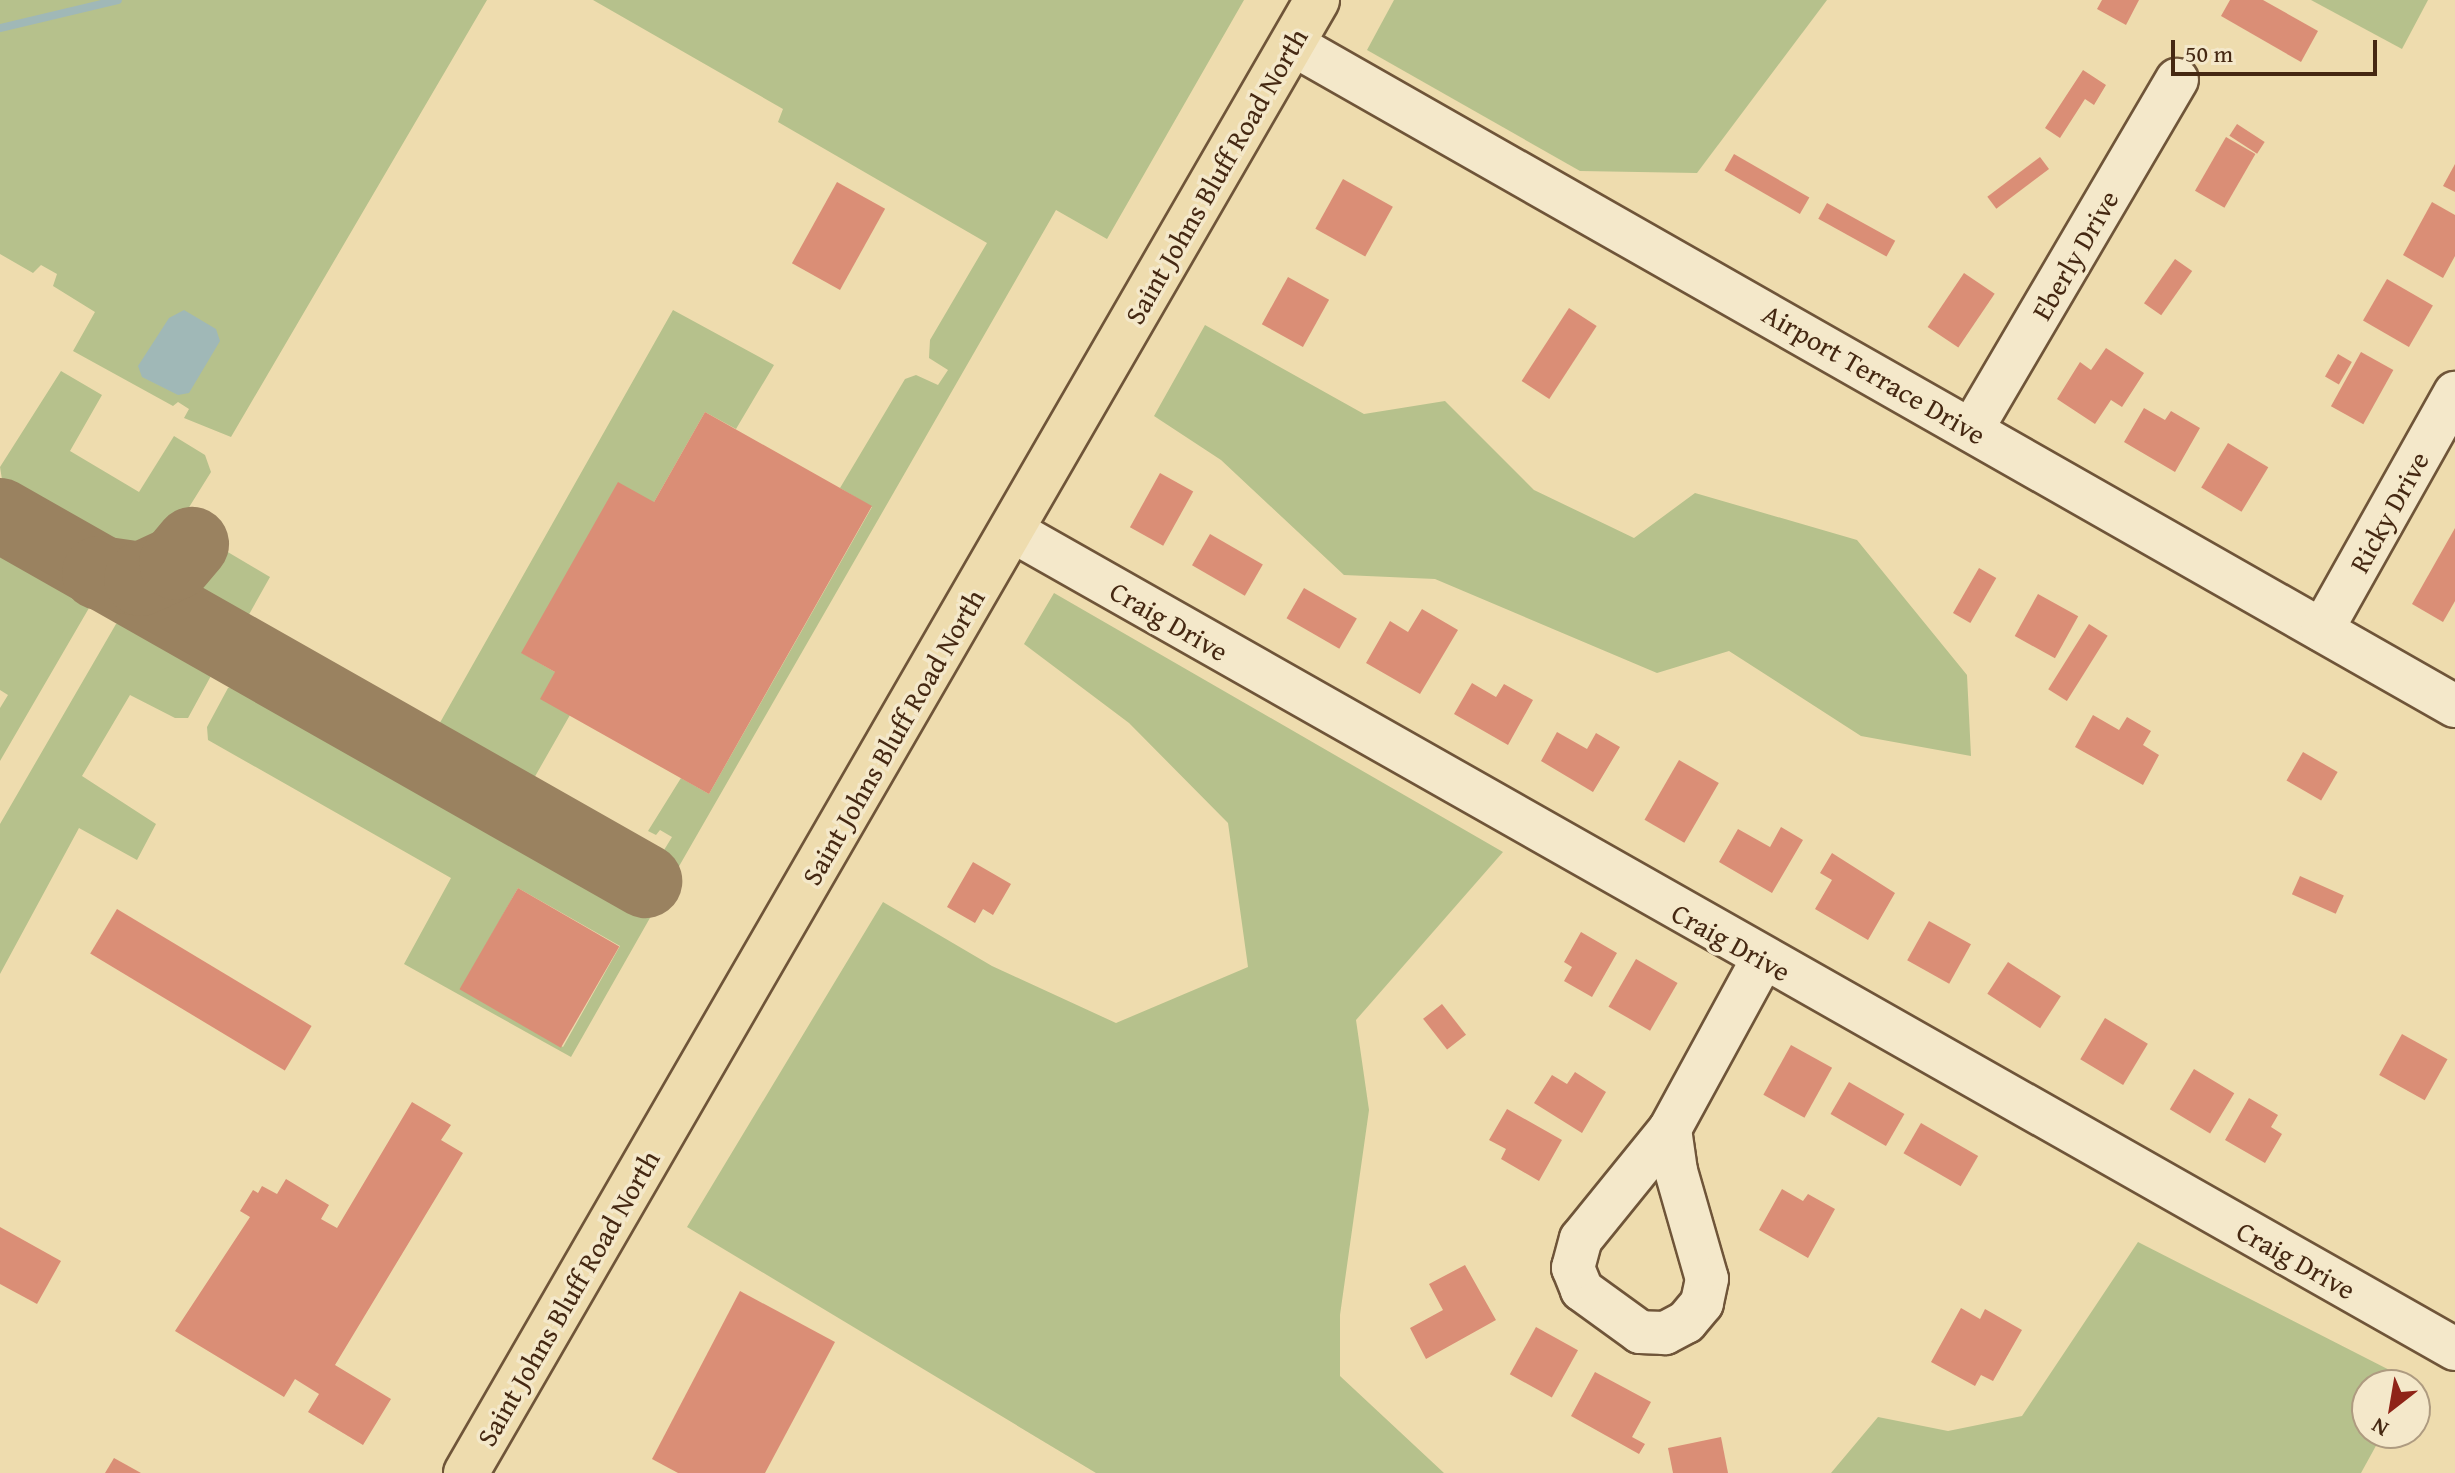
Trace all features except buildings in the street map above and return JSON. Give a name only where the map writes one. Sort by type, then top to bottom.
[{"type":"main road","name":"Saint Johns Bluff Road North","points":[[466,1473],[1317,0]]},
{"type":"street","name":"Airport Terrace Drive","points":[[1292,44],[2455,706]]},
{"type":"street","name":"Eberly Drive","points":[[1972,429],[2177,80]]},
{"type":"street","name":"Ricky Drive","points":[[2322,630],[2455,393]]},
{"type":"street","name":"Craig Drive","points":[[1011,530],[1762,960],[2455,1349]]},
{"type":"street","points":[[1670,1129],[1762,960]]},
{"type":"green space","points":[[0,0],[487,0],[231,437],[184,418],[189,409],[178,402],[173,406],[73,351],[95,312],[53,286],[57,274],[41,265],[33,273],[0,254]]},
{"type":"green space","points":[[593,0],[1244,0],[1107,239],[1056,210],[670,882],[650,872],[648,855],[651,850],[661,855],[672,837],[660,830],[656,835],[648,831],[681,778],[709,794],[872,507],[840,488],[905,379],[916,375],[938,385],[948,370],[929,358],[930,340],[987,243],[778,122],[783,109]]},
{"type":"green space","points":[[1394,0],[1827,0],[1697,173],[1580,171],[1367,50]]},
{"type":"green space","points":[[2311,0],[2428,0],[2402,49]]},
{"type":"green space","points":[[673,310],[774,365],[736,429],[705,412],[654,502],[522,653],[555,672],[570,715],[529,787],[433,735]]},
{"type":"green space","points":[[1205,325],[1364,414],[1445,401],[1534,490],[1634,538],[1695,493],[1857,540],[1967,675],[1971,756],[1861,736],[1729,651],[1657,673],[1435,579],[1344,575],[1221,460],[1154,416]]},
{"type":"green space","points":[[61,371],[102,395],[70,451],[139,492],[174,436],[205,455],[211,472],[173,533],[137,552],[101,551],[4,492],[0,467]]},
{"type":"green space","points":[[0,544],[89,596],[89,608],[0,761],[0,708],[8,695],[0,690]]},
{"type":"green space","points":[[221,548],[270,577],[243,625],[189,598],[214,551]]},
{"type":"green space","points":[[1054,593],[1503,852],[1356,1020],[1369,1110],[1340,1315],[1340,1376],[1444,1473],[1096,1473],[687,1227],[883,902],[992,966],[1116,1023],[1248,967],[1228,823],[1129,723],[1024,644]]},
{"type":"green space","points":[[132,617],[208,660],[212,674],[188,718],[175,718],[130,695],[82,776],[156,824],[137,860],[79,828],[0,974],[0,824],[116,624]]},
{"type":"green space","points":[[246,681],[618,891],[629,887],[659,902],[571,1057],[404,964],[451,878],[208,740],[207,727],[228,688]],"holes":[[[518,888],[620,946],[563,1047],[461,989]]]},
{"type":"green space","points":[[2138,1242],[2387,1369],[2351,1369],[2351,1449],[2374,1449],[2361,1473],[1831,1473],[1878,1417],[1948,1431],[2022,1416]]},
{"type":"water","points":[[184,310],[216,329],[220,341],[189,393],[178,395],[142,377],[138,366],[169,318]]},
{"type":"waterway","points":[[0,28],[118,0]]},
{"type":"taxiway","points":[[0,515],[645,881]]},
{"type":"taxiway","points":[[99,573],[141,579],[176,563],[192,544]]}]
